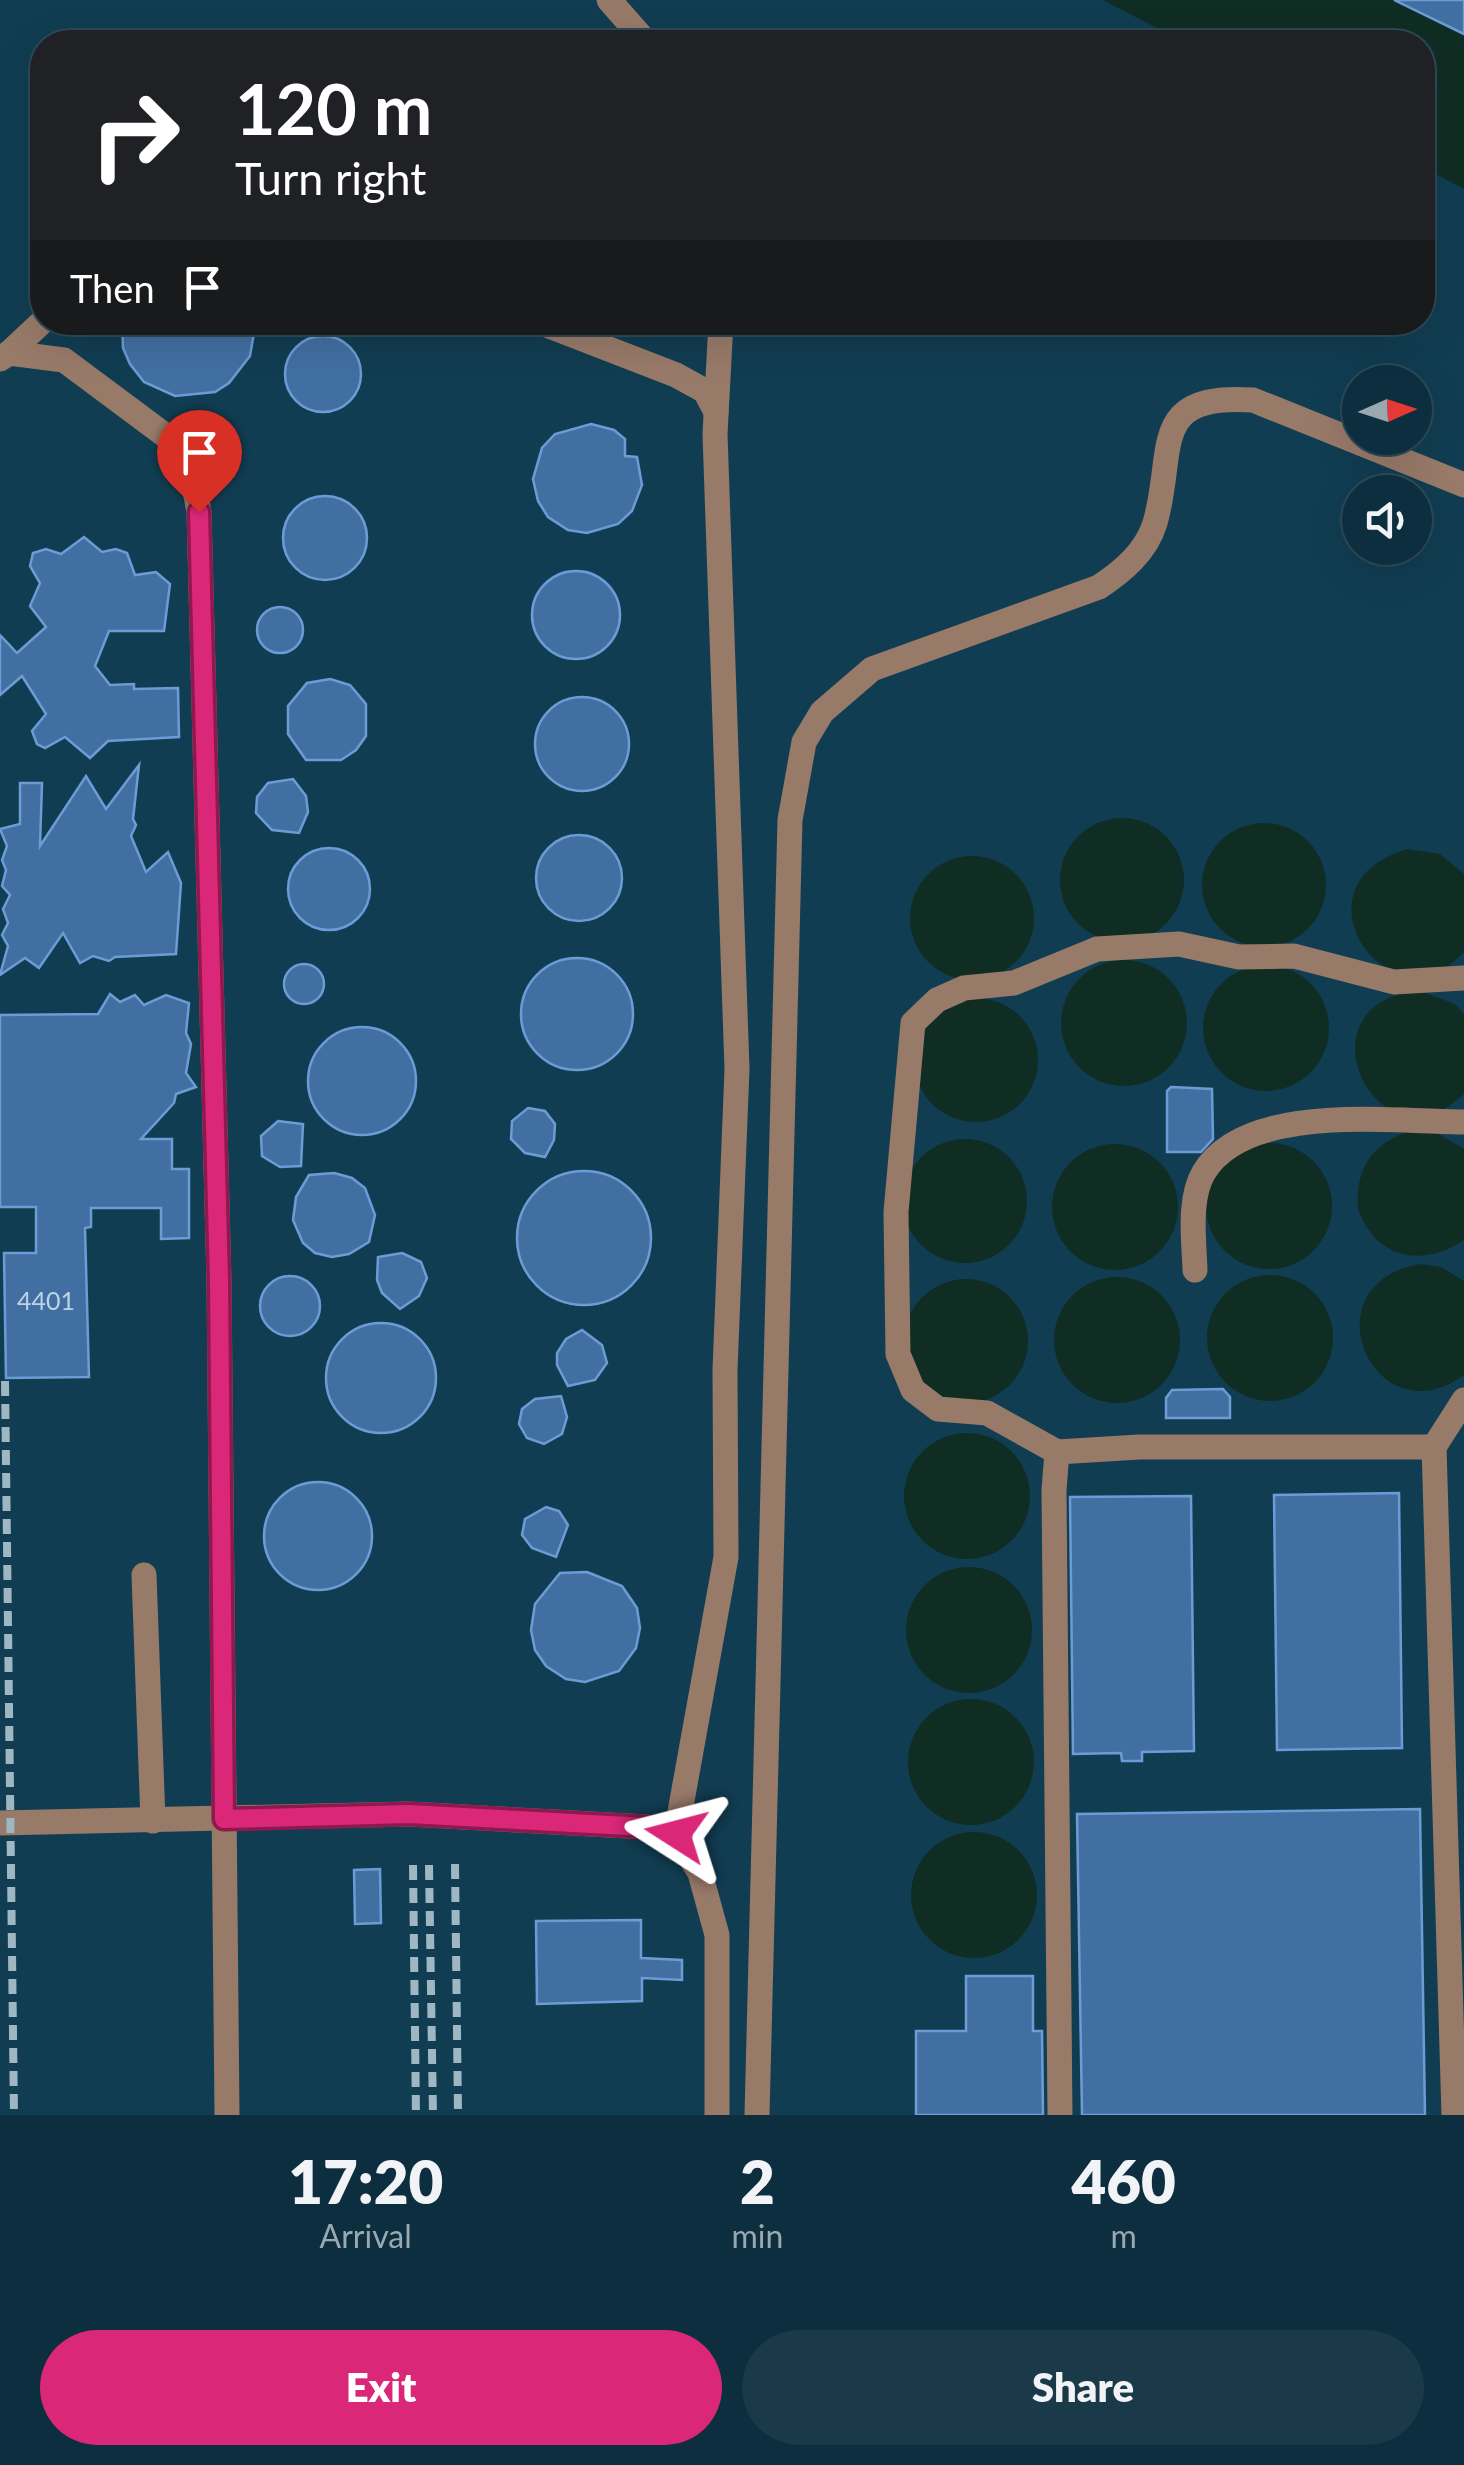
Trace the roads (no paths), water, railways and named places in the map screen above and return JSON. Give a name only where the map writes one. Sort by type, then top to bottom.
[{"type":"lane","points":[[608,0],[635,30]]},
{"type":"lane","points":[[4,356],[30,333]]},
{"type":"lane","points":[[573,335],[676,375],[704,391],[716,412]]},
{"type":"lane","points":[[717,2115],[717,1935],[700,1873],[676,1834],[726,1556],[725,1370],[737,1069],[722,752],[716,412],[720,335]]},
{"type":"lane","points":[[4,356],[64,360],[166,436],[190,462],[199,512],[219,1281],[226,2115]]},
{"type":"lane","points":[[757,2115],[790,820],[804,742],[822,712],[872,669],[1099,587],[1122,572],[1140,553],[1154,525],[1164,464],[1177,418],[1194,403],[1222,398],[1253,400],[1464,485]]},
{"type":"lane","points":[[1434,1447],[1139,1447],[1057,1452],[987,1413],[938,1409],[913,1390],[898,1354],[896,1212],[913,1023],[937,1000],[964,988],[1014,983],[1098,949],[1178,944],[1240,956],[1294,956],[1394,982],[1464,978]]},
{"type":"lane","points":[[1195,1270],[1194,1216],[1203,1174],[1248,1133],[1342,1122],[1464,1122]]},
{"type":"lane","points":[[1454,2115],[1434,1447],[1464,1400]]},
{"type":"lane","points":[[1057,1452],[1054,1490],[1060,2115]]},
{"type":"lane","points":[[144,1575],[153,1821]]},
{"type":"lane","points":[[0,1822],[409,1814],[646,1827],[676,1834]]},
{"type":"railway","points":[[5,1381],[14,2115]]},
{"type":"railway","points":[[455,1864],[458,2115]]},
{"type":"railway","points":[[413,1865],[416,2115]]},
{"type":"railway","points":[[429,1865],[433,2115]]}]
